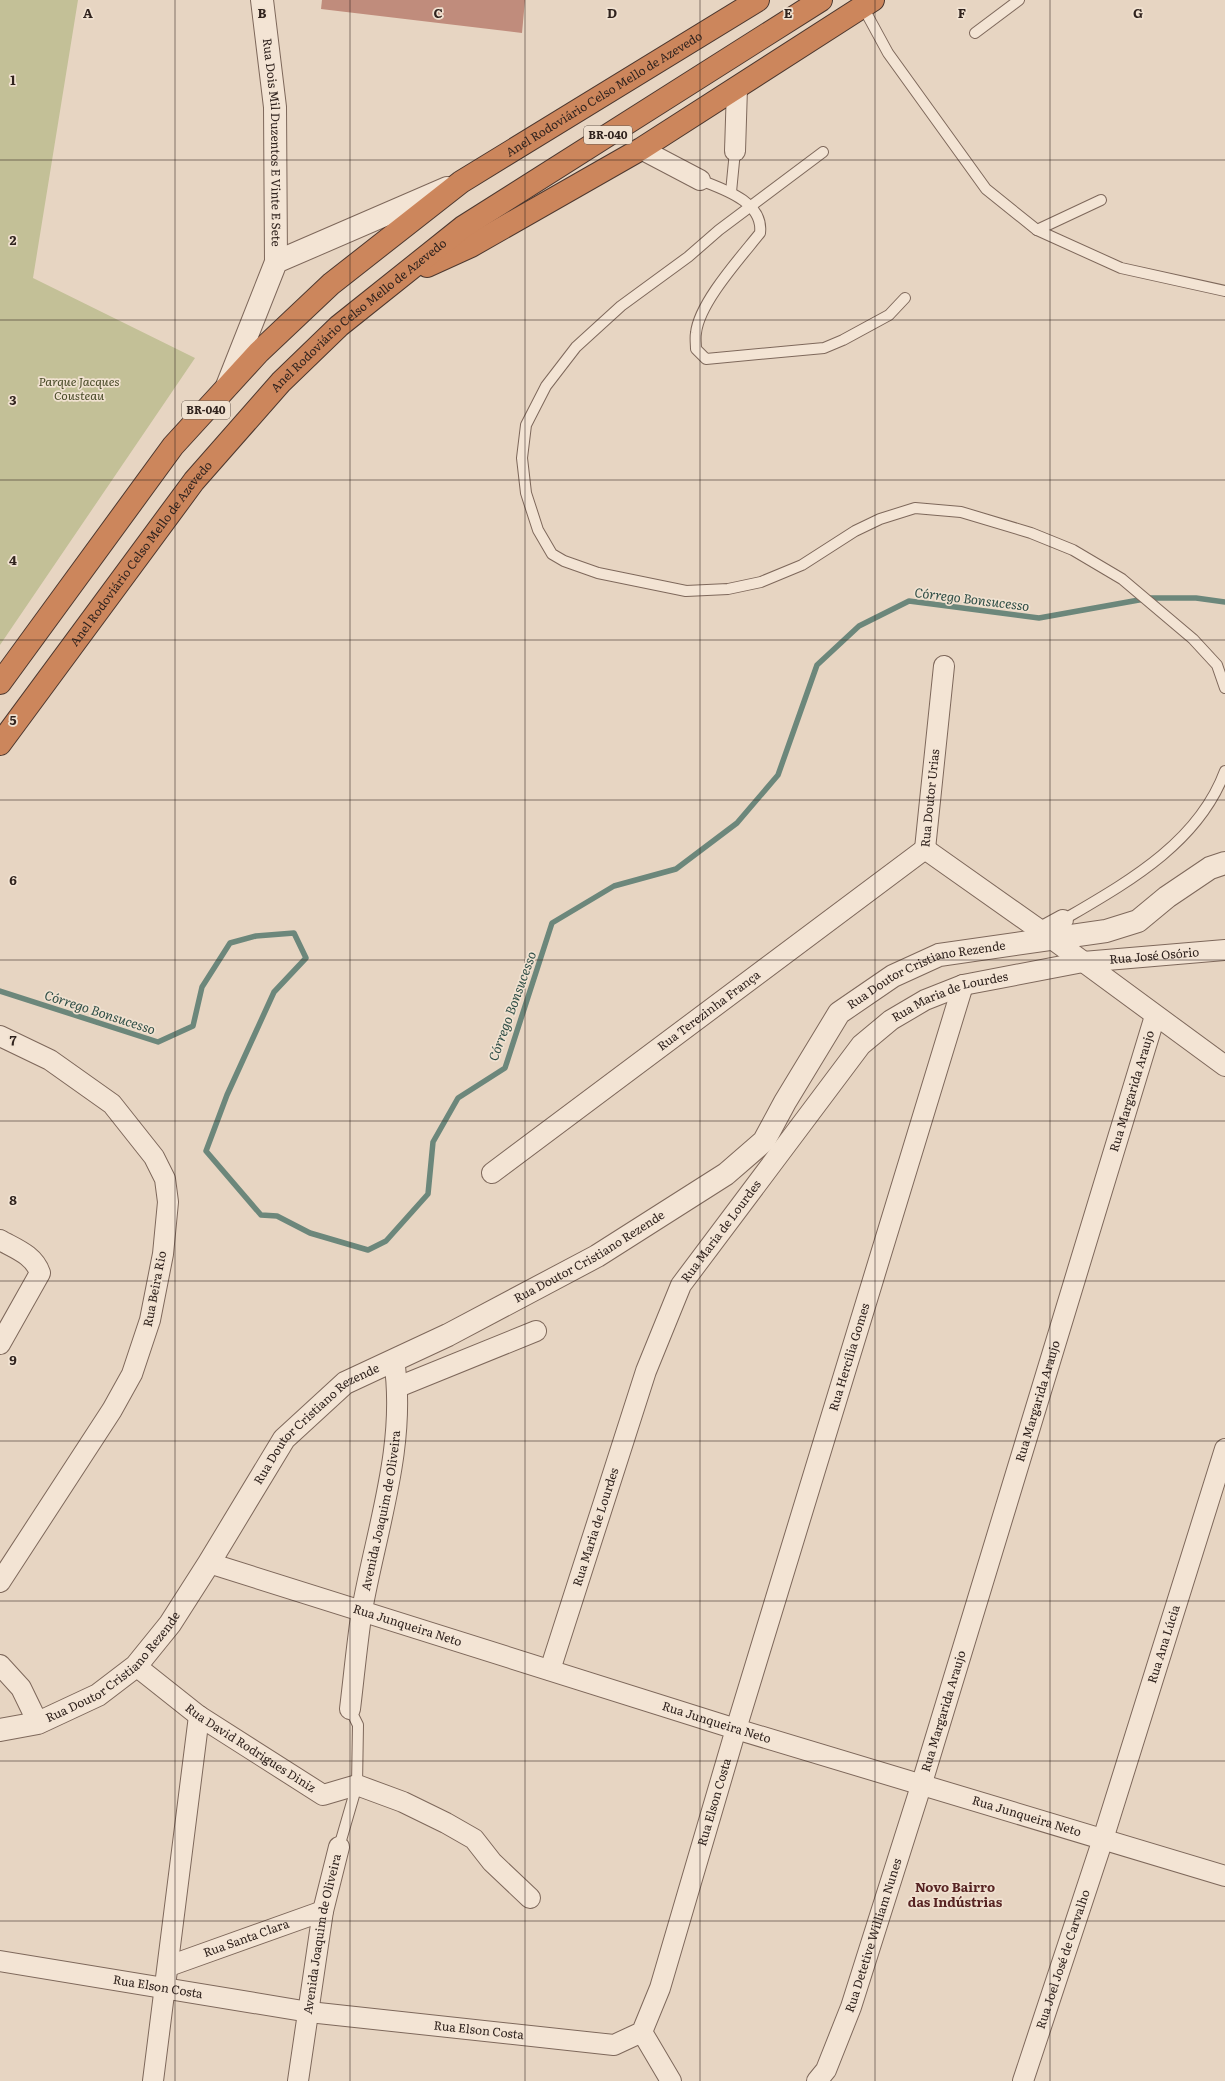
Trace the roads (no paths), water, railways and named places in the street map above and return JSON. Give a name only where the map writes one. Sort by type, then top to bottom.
[{"type":"highway","name":"Anel Rodoviário Celso Mello de Azevedo","points":[[0,683],[173,446],[259,352],[331,284],[461,182],[758,0]]},
{"type":"highway","name":"Anel Rodoviário Celso Mello de Azevedo","points":[[0,744],[194,481],[281,382],[339,326],[401,278],[463,226],[821,0]]},
{"type":"highway","points":[[401,278],[471,246],[641,149],[868,3]]},
{"type":"street","name":"Rua Dois Mil Duzentos E Vinte E Sete","points":[[227,386],[276,262],[275,106],[262,0]]},
{"type":"street","points":[[735,151],[737,88]]},
{"type":"street","points":[[641,149],[700,180]]},
{"type":"street","name":"Rua Dois Mil Duzentos E Vinte E Sete","points":[[276,262],[461,182]]},
{"type":"street","name":"Rua Doutor Urias","points":[[944,666],[925,849],[1046,935],[1225,1066]]},
{"type":"street","name":"Rua Terezinha França","points":[[492,1173],[925,849]]},
{"type":"street","name":"Rua Doutor Cristiano Rezende","points":[[0,1730],[38,1723],[98,1694],[136,1666],[170,1624],[209,1563],[284,1439],[345,1383],[448,1335],[597,1256],[726,1174],[764,1141],[785,1102],[839,1013],[893,976],[940,955],[1046,935],[1106,932],[1138,921],[1167,897],[1210,868],[1225,863]]},
{"type":"street","points":[[1046,935],[1064,920]]},
{"type":"street","name":"Rua José Osório","points":[[1083,962],[1225,950]]},
{"type":"street","name":"Rua Maria de Lourdes","points":[[550,1670],[646,1371],[681,1284],[861,1045],[891,1020],[925,1000],[963,985],[1083,962]]},
{"type":"street","name":"Rua Hercília Gomes","points":[[736,1729],[963,985]]},
{"type":"street","name":"Rua Margarida Araujo","points":[[921,1786],[1155,1016]]},
{"type":"street","name":"Rua Beira Rio","points":[[0,1036],[50,1060],[112,1104],[154,1157],[165,1179],[168,1202],[163,1254],[150,1320],[132,1374],[112,1410],[0,1582]]},
{"type":"street","points":[[0,1240],[30,1256],[37,1263],[40,1273],[0,1344]]},
{"type":"street","points":[[398,1387],[536,1331]]},
{"type":"street","name":"Avenida Joaquim de Oliveira","points":[[350,1709],[362,1611],[398,1426],[398,1387],[394,1360]]},
{"type":"street","name":"Rua Ana Lúcia","points":[[1103,1839],[1225,1449]]},
{"type":"street","name":"Rua Junqueira Neto","points":[[209,1563],[921,1786],[1225,1876]]},
{"type":"street","points":[[0,1665],[21,1688],[38,1723]]},
{"type":"street","name":"Rua David Rodrigues Diniz","points":[[136,1666],[199,1716],[323,1795],[357,1785]]},
{"type":"street","points":[[153,2081],[169,1966],[199,1716]]},
{"type":"street","name":"Rua Elson Costa","points":[[0,1960],[309,2012],[614,2045],[642,2032],[660,1988],[736,1729]]},
{"type":"street","points":[[357,1785],[403,1802],[474,1839],[492,1862],[530,1898]]},
{"type":"street","name":"Rua Detetive William Nunes","points":[[817,2081],[826,2070],[851,2007],[921,1786]]},
{"type":"street","name":"Rua Joel José de Carvalho","points":[[1023,2081],[1103,1839]]},
{"type":"street","name":"Avenida Joaquim de Oliveira","points":[[298,2081],[323,1911],[339,1847]]},
{"type":"street","name":"Rua Santa Clara","points":[[169,1966],[323,1911]]},
{"type":"street","points":[[642,2032],[671,2081]]},
{"type":"lane","points":[[975,33],[1019,0]]},
{"type":"lane","points":[[868,3],[888,53],[986,189],[1037,230],[1121,268],[1225,291]]},
{"type":"lane","points":[[731,192],[735,151]]},
{"type":"lane","points":[[823,152],[719,230],[688,257],[621,306],[576,347],[546,386],[526,425],[522,458],[529,500],[538,530],[552,554],[564,561],[598,573],[686,591],[728,589],[761,582],[802,565],[855,531],[880,519],[914,508],[961,512],[1031,533],[1073,550],[1122,579],[1194,640],[1217,665],[1225,688]]},
{"type":"lane","points":[[700,180],[731,192],[759,217],[761,224],[760,233],[720,284],[702,313],[696,333],[696,349],[706,359],[824,348],[843,340],[890,314],[905,298]]},
{"type":"lane","points":[[1037,230],[1102,200]]},
{"type":"lane","points":[[1064,920],[1133,879],[1186,833],[1210,805],[1225,771]]},
{"type":"lane","name":"Avenida Joaquim de Oliveira","points":[[339,1847],[357,1785],[358,1725],[350,1709]]},
{"type":"waterway","name":"Córrego Bonsucesso","points":[[0,991],[158,1042],[193,1026],[202,987],[230,943],[256,936],[294,933],[306,958],[274,992],[227,1095],[206,1151],[261,1215],[277,1216],[310,1233],[368,1250],[386,1241],[428,1194],[433,1142],[458,1098],[505,1068],[552,923],[614,886],[676,869],[737,823],[778,775],[817,665],[859,626],[909,601],[1039,618],[1150,598],[1196,598],[1225,602]]},
{"type":"district","name":"Novo Bairro das Indústrias","points":[[955,1894]]},
{"type":"park label","name":"Parque Jacques Cousteau","points":[[79,389]]}]
